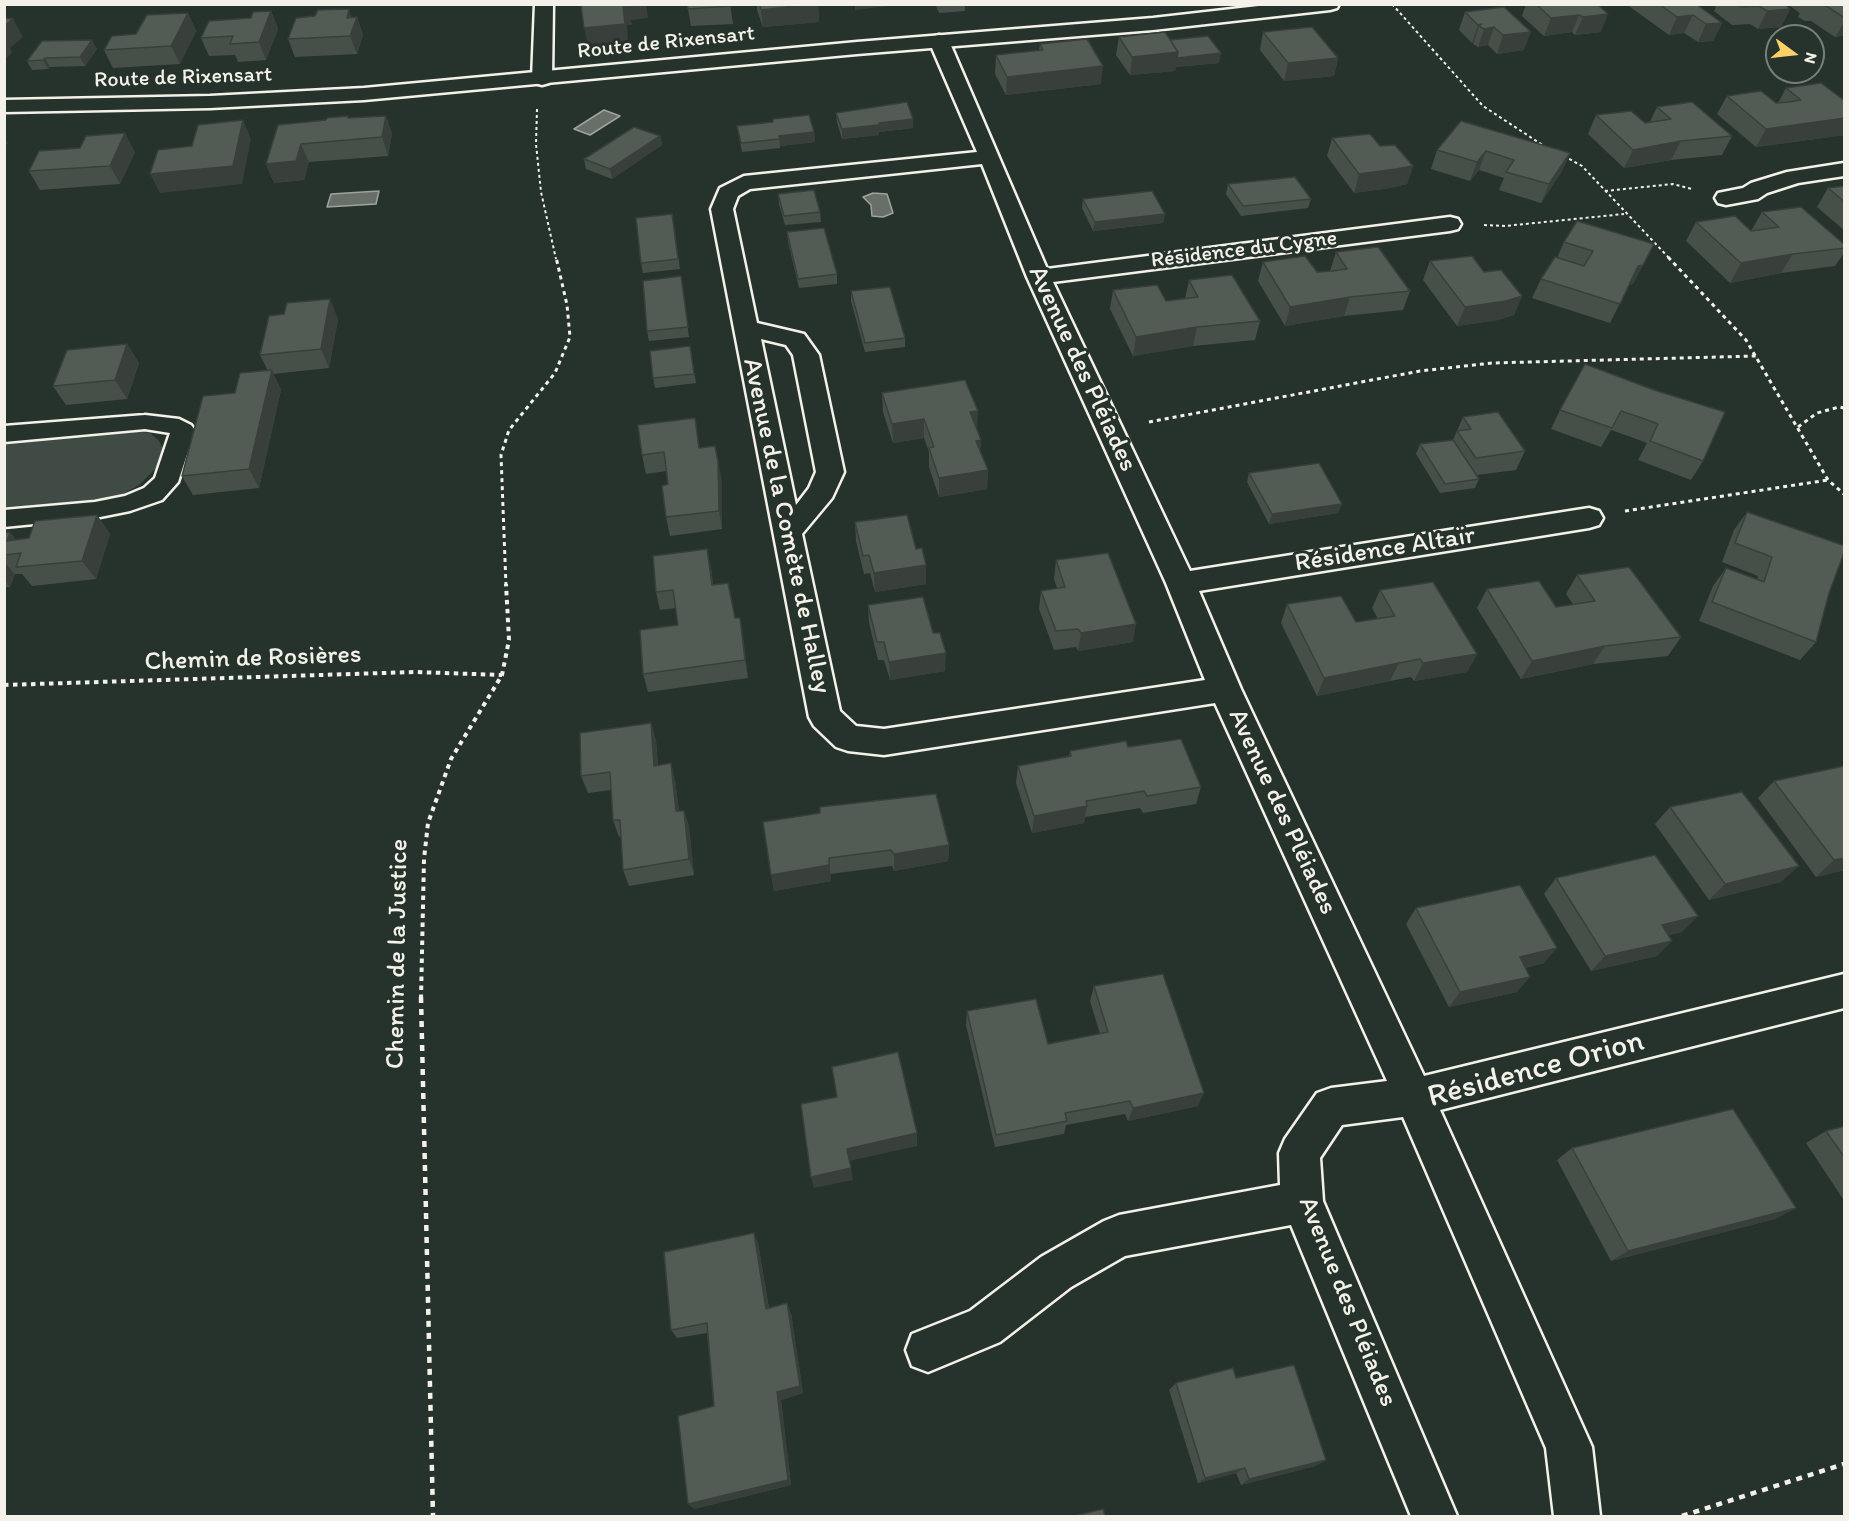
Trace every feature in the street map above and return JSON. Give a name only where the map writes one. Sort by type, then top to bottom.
[{"type":"street","points":[[542,79],[544,4]]},
{"type":"street","name":"Route de Rixensart","points":[[4,106],[210,102],[328,96],[1120,27],[1330,4]]},
{"type":"street","name":"Avenue des Pléiades","points":[[939,41],[1039,277],[1181,583],[1225,689],[1414,1097],[1331,1107],[1299,1153],[1302,1202],[1434,1516]]},
{"type":"street","name":"Avenue de la Comète de Halley","points":[[990,157],[744,183],[728,193],[722,209],[825,717],[848,738],[884,742],[1225,689]]},
{"type":"street","points":[[1726,198],[1750,194],[1759,188],[1796,177],[1845,170]]},
{"type":"street","name":"Résidence du Cygne","points":[[1039,277],[1450,224]]},
{"type":"street","points":[[745,328],[795,339],[806,355],[830,472],[822,491],[810,508],[787,532]]},
{"type":"street","name":"Résidence Altaïr","points":[[1181,583],[1589,518]]},
{"type":"street","name":"Résidence Orion","points":[[1577,1516],[1569,1447],[1414,1097],[1845,991]]},
{"type":"street","points":[[928,1350],[984,1327],[1056,1272],[1119,1236],[1302,1202]]},
{"type":"lane","points":[[4,434],[145,422],[171,424],[183,430],[166,482],[153,494],[95,510],[4,519]]},
{"type":"path","points":[[1392,4],[1483,106],[1546,146]]},
{"type":"path","name":"Chemin de la Justice","points":[[433,1516],[420,1030],[424,859],[428,823],[451,759],[502,675],[509,640],[501,455],[509,430],[555,373],[570,337],[567,305],[540,183],[536,133],[537,98],[542,79]]},
{"type":"path","points":[[1555,151],[1581,166],[1624,214],[1746,340],[1828,480],[1845,494]]},
{"type":"path","points":[[1604,191],[1673,184],[1726,198]]},
{"type":"path","points":[[1450,224],[1505,226],[1624,214]]},
{"type":"path","points":[[1109,429],[1420,371],[1492,363],[1756,357]]},
{"type":"path","points":[[1798,428],[1817,413],[1839,407],[1845,408]]},
{"type":"path","points":[[1589,518],[1828,480]]},
{"type":"path","name":"Chemin de Rosières","points":[[4,685],[415,672],[502,675]]},
{"type":"path","points":[[1682,1516],[1845,1464]]},
{"type":"shaded area","points":[[604,110],[620,116],[590,135],[574,129]]},
{"type":"shaded area","points":[[379,191],[376,204],[327,207],[331,194]]},
{"type":"shaded area","points":[[873,193],[887,194],[893,213],[883,217],[872,216],[871,205],[863,197]]},
{"type":"shaded area","points":[[119,429],[150,433],[159,441],[163,449],[160,464],[139,485],[123,494],[95,501],[5,510],[5,441]]},
{"type":"building","points":[[581,4],[628,4],[629,7],[623,7],[625,24],[584,28]]},
{"type":"building","points":[[687,4],[730,4],[731,6],[688,9]]},
{"type":"building","points":[[760,4],[811,4],[761,10]]},
{"type":"building","points":[[1536,4],[1597,4],[1608,14],[1551,18]]},
{"type":"building","points":[[1659,4],[1696,4],[1722,23],[1706,24],[1693,15],[1677,17]]},
{"type":"building","points":[[1737,4],[1785,4],[1790,9],[1767,11],[1759,6],[1741,7]]},
{"type":"building","points":[[1823,4],[1845,4],[1845,18]]},
{"type":"building","points":[[1504,7],[1531,32],[1503,35],[1494,27],[1484,29],[1479,26],[1482,24],[1478,25],[1465,12]]},
{"type":"building","points":[[349,9],[347,18],[357,17],[350,36],[288,39],[296,18],[315,16],[318,10]]},
{"type":"building","points":[[271,11],[259,42],[230,44],[233,36],[201,38],[209,21],[251,18],[253,12]]},
{"type":"building","points":[[188,13],[171,46],[104,50],[112,36],[136,34],[147,15]]},
{"type":"building","points":[[4,18],[13,19],[4,26]]},
{"type":"building","points":[[1312,27],[1338,58],[1288,63],[1263,32]]},
{"type":"building","points":[[1165,32],[1178,52],[1132,57],[1119,37]]},
{"type":"building","points":[[1208,36],[1221,53],[1177,58],[1178,52],[1170,40]]},
{"type":"building","points":[[1087,39],[1103,66],[1007,77],[996,55],[1043,50],[1040,44]]},
{"type":"building","points":[[92,40],[80,57],[27,61],[42,41]]},
{"type":"building","points":[[1822,84],[1845,101],[1845,118],[1766,129],[1727,96],[1761,91],[1776,103],[1801,100],[1786,88]]},
{"type":"building","points":[[907,102],[913,119],[879,123],[878,125],[842,129],[836,113]]},
{"type":"building","points":[[1692,102],[1732,136],[1681,141],[1633,150],[1596,115],[1631,111],[1645,123],[1671,119],[1657,107]]},
{"type":"building","points":[[809,115],[814,132],[741,143],[737,126]]},
{"type":"building","points":[[348,116],[348,118],[386,116],[382,137],[301,144],[296,161],[266,164],[278,125]]},
{"type":"building","points":[[243,120],[233,166],[150,174],[158,150],[192,146],[198,125]]},
{"type":"building","points":[[1461,121],[1570,153],[1549,184],[1506,172],[1514,160],[1486,151],[1477,162],[1437,150]]},
{"type":"building","points":[[634,127],[660,136],[610,169],[584,159]]},
{"type":"building","points":[[125,133],[110,166],[29,171],[39,151],[80,148],[86,136]]},
{"type":"building","points":[[1370,134],[1380,146],[1395,145],[1413,166],[1359,174],[1332,138]]},
{"type":"building","points":[[1295,177],[1311,199],[1243,206],[1228,184]]},
{"type":"building","points":[[1845,186],[1845,202],[1828,188]]},
{"type":"building","points":[[814,190],[820,212],[784,216],[778,194]]},
{"type":"building","points":[[1152,191],[1165,214],[1095,222],[1083,199]]},
{"type":"building","points":[[1801,207],[1845,245],[1845,248],[1741,263],[1696,222],[1735,216],[1751,231],[1779,227],[1762,212]]},
{"type":"building","points":[[672,214],[678,259],[641,263],[636,218]]},
{"type":"building","points":[[1577,221],[1654,244],[1643,265],[1638,266],[1620,304],[1541,279],[1555,257],[1584,266],[1593,251],[1564,242]]},
{"type":"building","points":[[824,228],[837,274],[798,279],[787,232]]},
{"type":"building","points":[[1378,247],[1410,291],[1350,297],[1290,307],[1263,262],[1305,256],[1317,272],[1333,271],[1347,269],[1336,252]]},
{"type":"building","points":[[1472,256],[1484,272],[1501,270],[1522,296],[1506,301],[1465,307],[1430,261]]},
{"type":"building","points":[[1232,275],[1260,321],[1197,327],[1136,337],[1113,290],[1157,285],[1166,301],[1198,297],[1189,280]]},
{"type":"building","points":[[681,276],[688,327],[647,331],[643,281]]},
{"type":"building","points":[[890,287],[905,338],[865,343],[851,291]]},
{"type":"building","points":[[330,299],[321,349],[260,355],[269,316],[284,314],[287,303]]},
{"type":"building","points":[[127,344],[115,380],[53,386],[67,350]]},
{"type":"building","points":[[690,346],[694,374],[653,378],[650,351]]},
{"type":"building","points":[[1585,364],[1654,390],[1725,412],[1703,461],[1650,441],[1658,424],[1642,418],[1621,411],[1612,428],[1560,410]]},
{"type":"building","points":[[272,370],[249,469],[182,476],[203,396],[235,393],[240,373]]},
{"type":"building","points":[[965,380],[978,411],[970,412],[981,440],[976,441],[988,470],[939,478],[929,448],[934,447],[924,419],[892,424],[882,393]]},
{"type":"building","points":[[1498,412],[1525,451],[1476,458],[1457,431],[1471,429],[1463,417]]},
{"type":"building","points":[[695,418],[699,448],[715,446],[718,462],[719,511],[666,517],[662,486],[668,484],[664,452],[642,455],[638,425]]},
{"type":"building","points":[[1453,440],[1479,479],[1445,484],[1420,444]]},
{"type":"building","points":[[1319,463],[1342,504],[1272,514],[1249,473]]},
{"type":"building","points":[[1747,512],[1845,546],[1816,642],[1712,602],[1726,568],[1764,582],[1772,557],[1735,543]]},
{"type":"building","points":[[97,515],[82,561],[16,567],[21,553],[4,555],[4,533],[10,532],[7,541],[29,538],[35,521]]},
{"type":"building","points":[[907,515],[916,549],[922,548],[926,565],[874,573],[869,555],[863,556],[855,522]]},
{"type":"building","points":[[707,549],[712,585],[728,583],[735,618],[740,618],[745,660],[643,674],[640,630],[678,625],[673,590],[656,592],[653,556]]},
{"type":"building","points":[[1108,553],[1136,624],[1081,633],[1078,629],[1056,631],[1041,591],[1065,587],[1056,560]]},
{"type":"building","points":[[1629,567],[1681,637],[1605,646],[1532,661],[1487,589],[1539,581],[1556,607],[1576,604],[1595,601],[1577,575]]},
{"type":"building","points":[[1433,582],[1477,654],[1423,663],[1420,659],[1324,678],[1287,604],[1341,596],[1356,622],[1395,616],[1380,590]]},
{"type":"building","points":[[923,597],[933,633],[940,633],[946,653],[889,662],[884,642],[877,642],[868,605]]},
{"type":"building","points":[[651,723],[654,766],[671,763],[676,811],[684,811],[689,859],[623,870],[620,820],[613,820],[610,772],[581,776],[580,733]]},
{"type":"building","points":[[1181,739],[1201,787],[1147,796],[1144,791],[1086,801],[1087,806],[1034,816],[1018,766],[1071,756],[1070,751],[1126,741],[1128,747]]},
{"type":"building","points":[[1844,766],[1845,858],[1834,860],[1774,781]]},
{"type":"building","points":[[1742,792],[1799,866],[1725,884],[1670,807]]},
{"type":"building","points":[[936,794],[949,845],[894,854],[891,850],[829,858],[829,865],[771,875],[763,822],[820,813],[820,807]]},
{"type":"building","points":[[1655,855],[1698,916],[1662,925],[1672,941],[1605,956],[1556,878]]},
{"type":"building","points":[[1520,885],[1557,948],[1520,957],[1530,977],[1460,992],[1416,908]]},
{"type":"building","points":[[1163,974],[1204,1093],[1133,1108],[1130,1101],[1065,1113],[1067,1121],[996,1135],[967,1011],[1036,999],[1048,1044],[1108,1032],[1094,986]]},
{"type":"building","points":[[898,1052],[917,1133],[847,1149],[851,1168],[811,1177],[801,1104],[837,1097],[832,1067]]},
{"type":"building","points":[[1733,1109],[1796,1208],[1628,1251],[1572,1148]]},
{"type":"building","points":[[1845,1126],[1845,1158],[1826,1131]]},
{"type":"building","points":[[754,1233],[766,1309],[787,1303],[800,1386],[777,1392],[788,1480],[688,1504],[678,1416],[714,1406],[707,1323],[671,1330],[664,1252]]},
{"type":"building","points":[[1294,1365],[1326,1460],[1249,1479],[1245,1468],[1205,1478],[1176,1383],[1233,1368],[1236,1378]]},
{"type":"building","points":[[1103,1509],[1105,1516],[1075,1516]]}]
